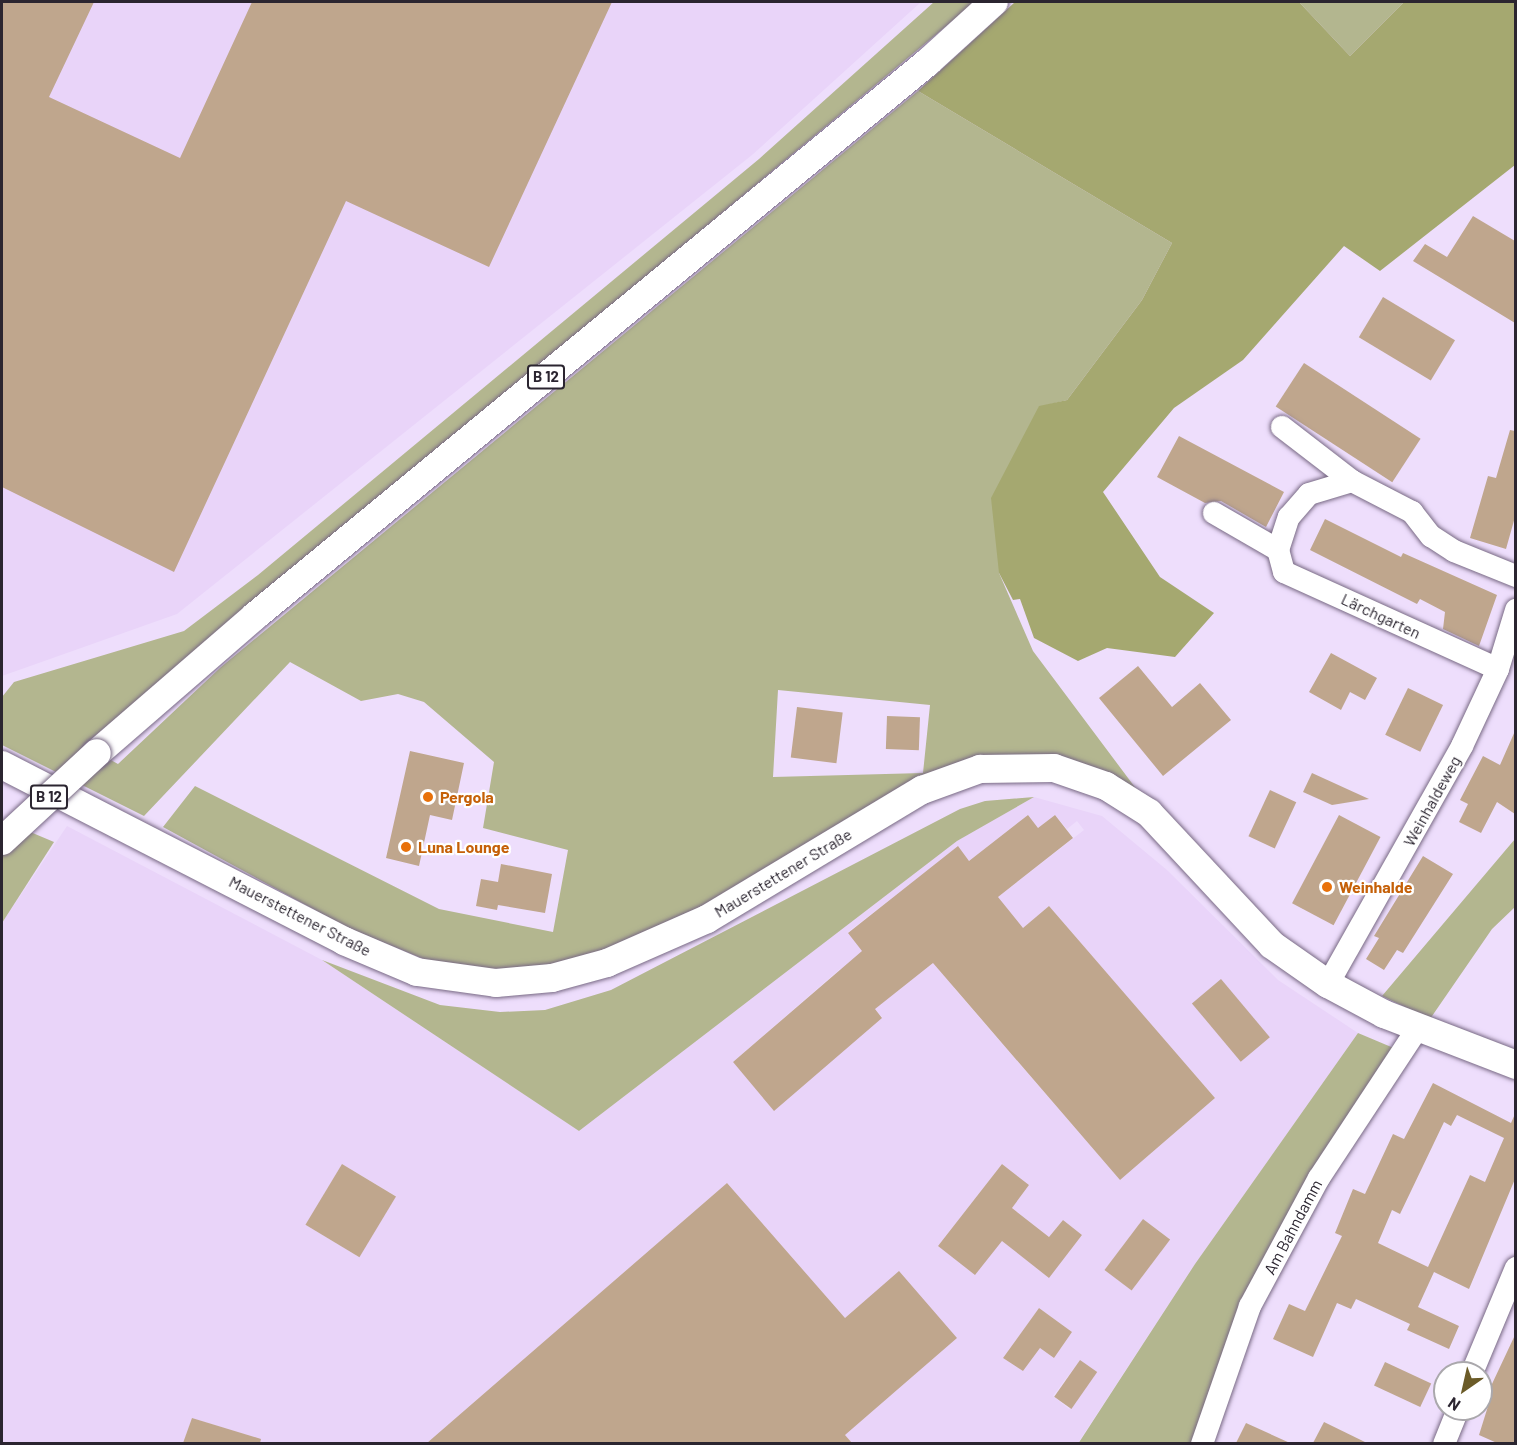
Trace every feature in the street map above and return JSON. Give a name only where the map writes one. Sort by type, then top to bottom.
[{"type":"main road","name":"B 12","points":[[2,841],[98,753],[255,616],[928,62],[994,2]]},
{"type":"main road","name":"Mauerstettener Straße","points":[[2,765],[344,941],[417,972],[495,983],[552,978],[607,963],[707,919],[922,790],[980,769],[1053,768],[1106,786],[1149,813],[1272,945],[1328,984],[1418,1028],[1515,1065]]},
{"type":"street","points":[[1282,428],[1352,481],[1412,512],[1431,536],[1454,551],[1515,576]]},
{"type":"street","points":[[1214,513],[1278,550],[1289,517],[1309,494],[1352,481]]},
{"type":"street","name":"Lärchgarten","points":[[1278,550],[1284,572],[1498,669]]},
{"type":"street","name":"Weinhaldeweg","points":[[1328,984],[1434,802],[1498,669],[1515,610]]},
{"type":"street","name":"Am Bahndamm","points":[[1202,1443],[1250,1306],[1318,1178],[1418,1028]]},
{"type":"street","points":[[1477,1361],[1515,1268]]},
{"type":"street","points":[[1444,1443],[1453,1421]]},
{"type":"shaded area","points":[[2,2],[921,2],[752,155],[177,614],[2,676]]},
{"type":"shaded area","points":[[1034,797],[1102,816],[1167,870],[1278,980],[1358,1033],[1195,1264],[1078,1443],[852,1443],[845,1435],[957,1338],[845,1318],[727,1183],[427,1443],[244,1443],[246,1435],[192,1418],[183,1443],[2,1444],[2,923],[67,826],[322,960],[579,1131],[957,841]],"holes":[[[1028,815],[1038,828],[1055,815],[1067,829],[1077,821],[1084,830],[998,897],[1005,907],[895,993],[848,932],[958,847],[969,861]],[[1049,906],[1215,1098],[1120,1180],[954,988]],[[840,969],[882,1017],[775,1110],[733,1062]],[[342,1164],[396,1196],[359,1257],[306,1225]],[[1002,1164],[1029,1185],[1012,1208],[1049,1237],[1063,1220],[1082,1235],[1049,1277],[1002,1241],[975,1274],[938,1246]],[[1143,1219],[1170,1239],[1132,1290],[1105,1270]],[[1039,1308],[1072,1332],[1054,1358],[1040,1348],[1023,1371],[1003,1358]],[[1080,1360],[1096,1372],[1069,1409],[1053,1396]]]},
{"type":"green space","points":[[934,2],[975,2],[84,745],[118,764],[221,667],[918,91],[1172,243],[1142,300],[1067,400],[1039,407],[999,573],[1033,651],[1140,794],[1021,755],[607,955],[552,970],[458,973],[348,928],[163,827],[195,786],[439,909],[553,932],[568,850],[483,828],[494,762],[424,702],[398,694],[361,701],[290,662],[144,816],[2,745],[2,697],[14,682],[184,631],[258,575],[759,159]],"holes":[[[778,690],[930,705],[923,773],[773,777]]]},
{"type":"green space","points":[[1015,2],[1299,2],[1350,56],[1404,2],[1515,2],[1515,165],[1380,271],[1344,246],[1243,360],[1174,408],[1103,492],[1160,577],[1214,613],[1175,657],[1107,648],[1078,661],[1034,638],[1020,599],[1013,600],[999,573],[991,498],[1039,406],[1067,400],[1142,300],[1172,243],[918,91]]},
{"type":"green space","points":[[1299,2],[1404,2],[1350,56]]},
{"type":"green space","points":[[1034,797],[957,841],[579,1131],[322,960],[440,1005],[500,1012],[545,1010],[611,990],[960,809],[985,801]]},
{"type":"green space","points":[[2,820],[54,842],[2,923]]},
{"type":"green space","points":[[1515,839],[1515,907],[1492,929],[1430,1019],[1382,996]]},
{"type":"green space","points":[[1358,1033],[1396,1049],[1312,1173],[1194,1443],[1078,1444],[1195,1264]]},
{"type":"building","points":[[2,2],[94,2],[49,97],[180,158],[252,2],[612,2],[489,267],[346,201],[174,572],[2,487]]},
{"type":"building","points":[[1473,216],[1515,241],[1515,323],[1413,261],[1425,244],[1447,257]]},
{"type":"building","points":[[1383,297],[1455,340],[1431,381],[1359,337]]},
{"type":"building","points":[[1304,363],[1421,439],[1392,482],[1276,407]]},
{"type":"building","points":[[1510,430],[1515,431],[1515,517],[1506,549],[1470,538],[1488,476],[1496,478]]},
{"type":"building","points":[[1179,436],[1284,492],[1266,527],[1221,501],[1205,503],[1157,477]]},
{"type":"building","points":[[1325,519],[1401,557],[1403,553],[1497,595],[1479,646],[1443,629],[1445,612],[1420,599],[1417,604],[1310,550]]},
{"type":"building","points":[[1331,653],[1377,678],[1365,700],[1350,692],[1341,710],[1309,692]]},
{"type":"building","points":[[1138,666],[1172,707],[1200,683],[1231,720],[1163,776],[1099,698]]},
{"type":"building","points":[[1408,688],[1443,705],[1420,752],[1385,735]]},
{"type":"building","points":[[797,707],[843,713],[836,763],[791,758]]},
{"type":"building","points":[[887,716],[920,717],[919,750],[886,749]]},
{"type":"building","points":[[1515,731],[1515,814],[1497,802],[1481,833],[1459,822],[1468,804],[1460,800],[1483,756],[1500,765]]},
{"type":"building","name":"Pergola","points":[[410,751],[464,763],[452,820],[430,815],[419,866],[386,858]]},
{"type":"building","points":[[1312,773],[1369,799],[1332,805],[1303,792]]},
{"type":"building","points":[[1270,790],[1296,802],[1275,848],[1248,836]]},
{"type":"building","points":[[1028,815],[1038,828],[1055,815],[1073,838],[998,897],[1023,928],[1049,906],[1215,1098],[1120,1180],[933,963],[875,1009],[882,1018],[774,1111],[733,1062],[862,951],[848,933],[958,846],[969,861]]},
{"type":"building","points":[[1339,815],[1380,837],[1334,925],[1292,903]]},
{"type":"building","points":[[1423,856],[1453,874],[1403,953],[1397,950],[1384,970],[1366,959],[1379,938],[1374,936]]},
{"type":"building","points":[[501,864],[552,874],[545,913],[498,905],[497,910],[476,906],[481,879],[498,882]]},
{"type":"building","points":[[1221,979],[1270,1037],[1241,1062],[1192,1003]]},
{"type":"building","points":[[1433,1083],[1511,1123],[1515,1114],[1515,1179],[1469,1289],[1434,1272],[1418,1307],[1459,1326],[1449,1349],[1407,1330],[1410,1324],[1356,1299],[1351,1309],[1337,1303],[1313,1357],[1273,1339],[1289,1304],[1305,1311],[1342,1236],[1335,1233],[1353,1189],[1365,1194],[1393,1134],[1404,1139]],"holes":[[[1457,1115],[1504,1138],[1485,1182],[1470,1175],[1428,1267],[1378,1243],[1392,1210],[1400,1214],[1444,1122],[1451,1126]]]},
{"type":"building","points":[[342,1164],[396,1196],[359,1257],[305,1225]]},
{"type":"building","points":[[1002,1164],[1029,1185],[1012,1208],[1049,1237],[1063,1220],[1082,1235],[1049,1278],[1002,1241],[975,1275],[938,1246]]},
{"type":"building","points":[[727,1183],[845,1318],[899,1271],[957,1338],[845,1435],[852,1443],[427,1443]]},
{"type":"building","points":[[1143,1219],[1170,1239],[1132,1291],[1104,1270]]},
{"type":"building","points":[[1039,1308],[1072,1332],[1054,1358],[1040,1348],[1023,1371],[1003,1358]]},
{"type":"building","points":[[1515,1335],[1515,1443],[1497,1443],[1479,1435],[1483,1421],[1493,1421],[1493,1382]]},
{"type":"building","points":[[1080,1360],[1097,1372],[1071,1409],[1054,1397]]},
{"type":"building","points":[[1385,1362],[1431,1384],[1420,1407],[1374,1386]]},
{"type":"building","points":[[192,1418],[261,1439],[260,1443],[183,1443]]},
{"type":"building","points":[[1324,1422],[1367,1443],[1313,1443]]},
{"type":"building","points":[[1246,1423],[1290,1443],[1236,1443]]},
{"type":"place","name":"Pergola","points":[[428,797]]},
{"type":"place","name":"Luna Lounge","points":[[406,847]]},
{"type":"place","name":"Weinhalde","points":[[1327,887]]}]
